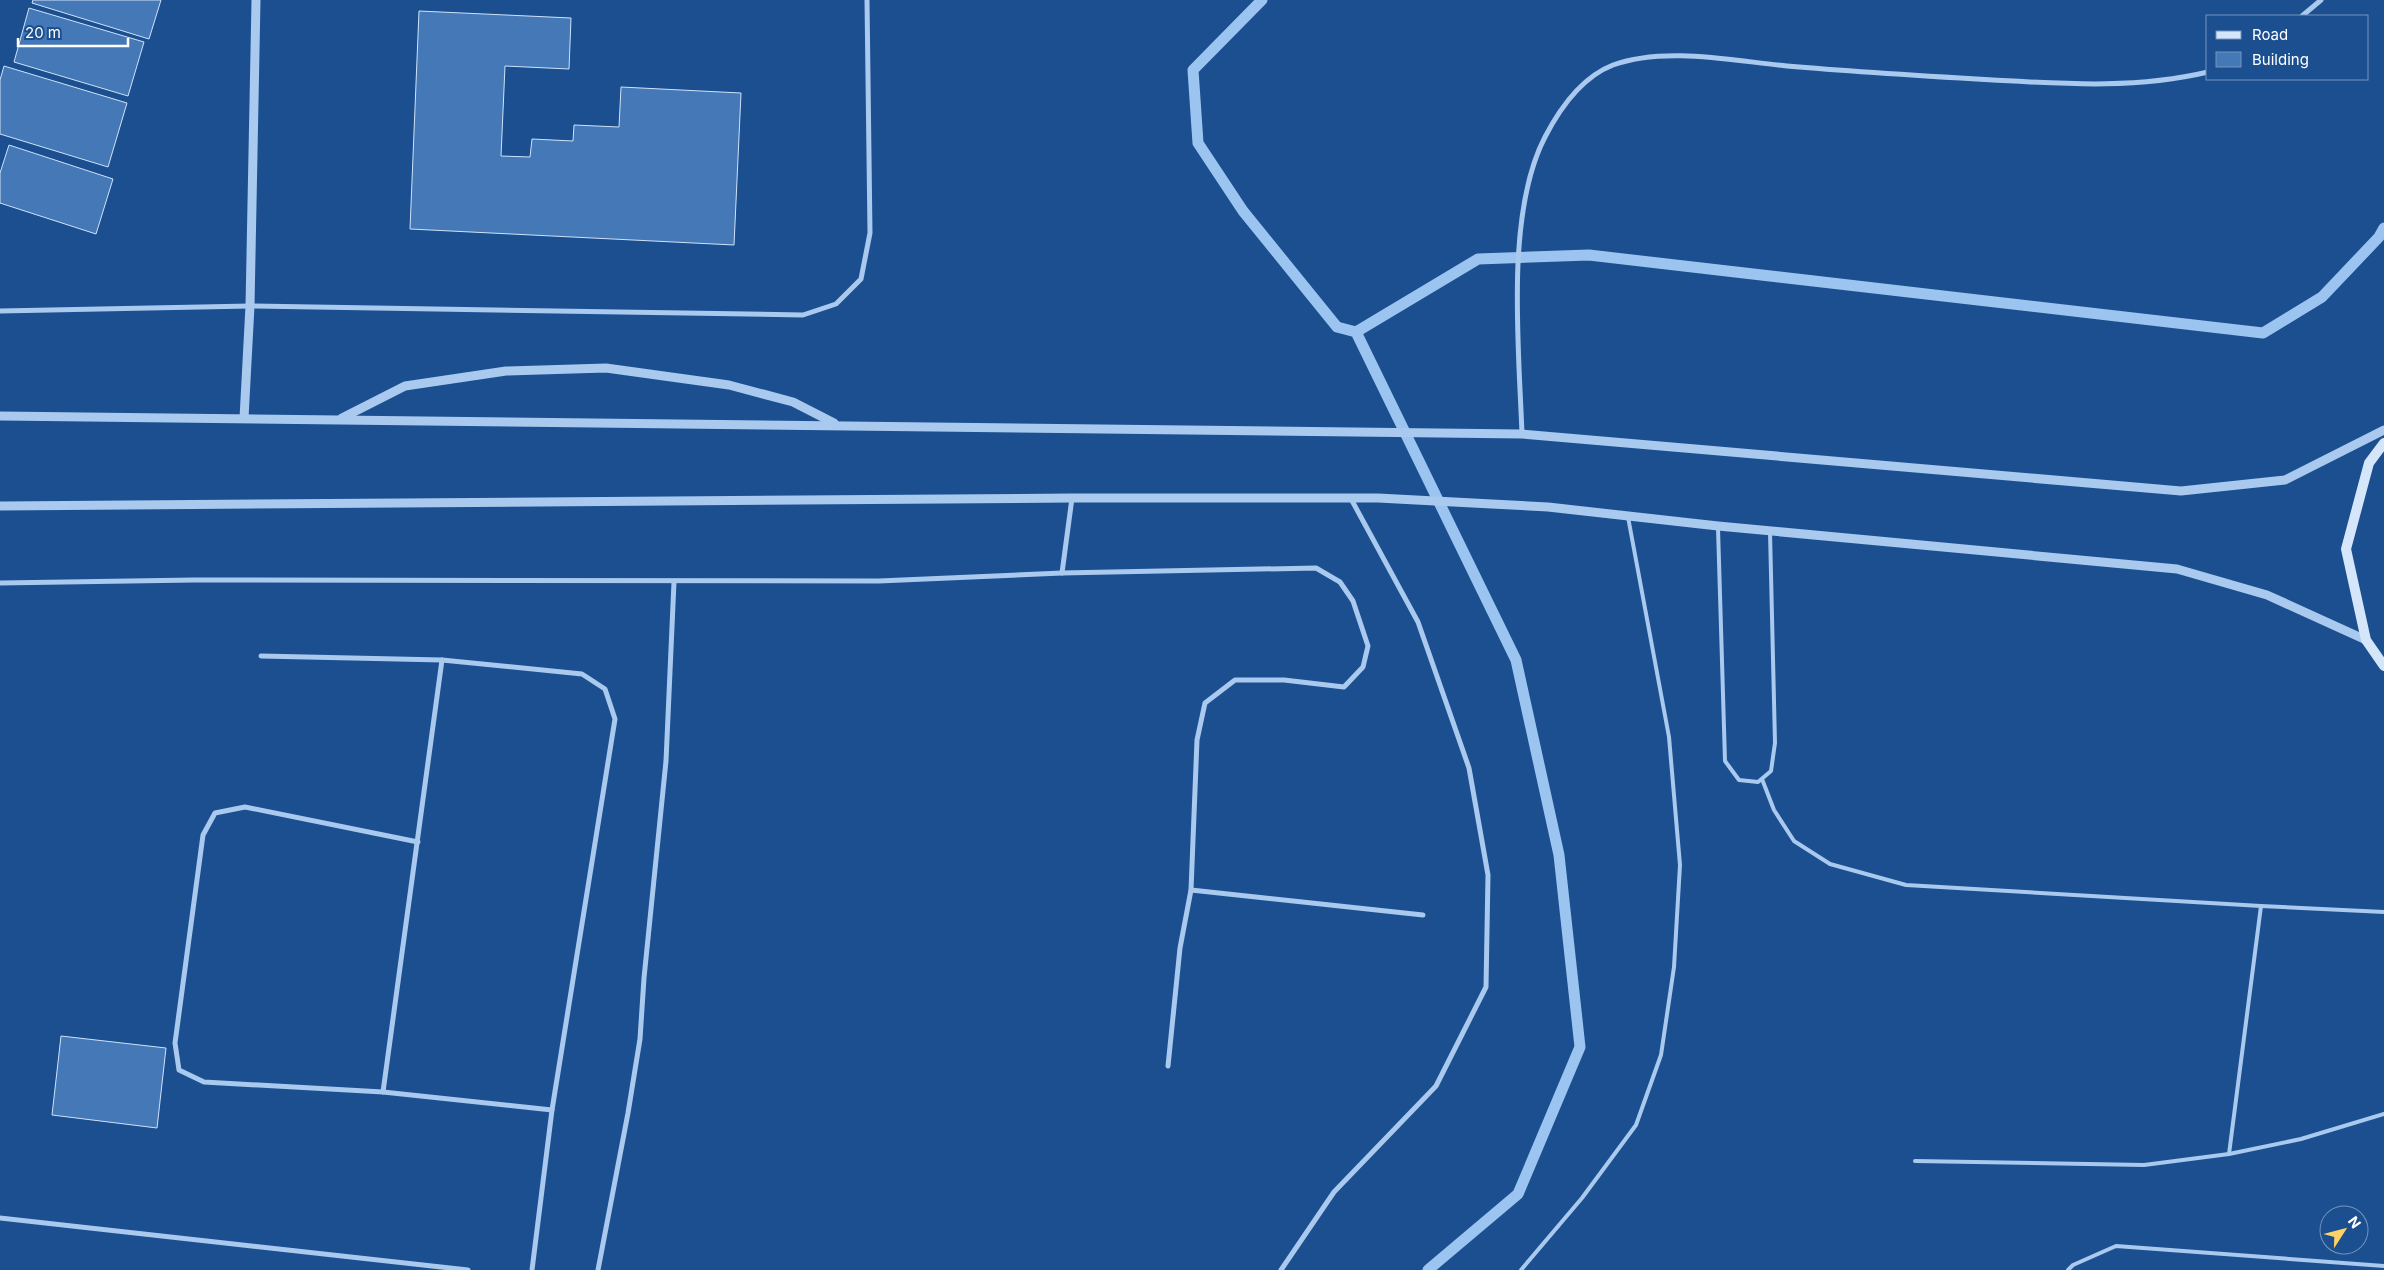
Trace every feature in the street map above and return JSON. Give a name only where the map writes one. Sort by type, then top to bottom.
[{"type":"main road","points":[[2384,442],[2369,463],[2346,549],[2366,640],[2384,666]]},
{"type":"street","points":[[244,418],[250,306],[256,0]]},
{"type":"street","points":[[0,311],[250,306],[803,315],[836,304],[862,279],[870,233],[866,0]]},
{"type":"street","points":[[2303,15],[2321,0]]},
{"type":"street","points":[[1522,434],[1517,301],[1522,214],[1535,163],[1544,138],[1562,109],[1583,83],[1612,66],[1646,58],[1681,56],[1894,76],[2078,85],[2173,80],[2206,72]]},
{"type":"street","points":[[340,419],[405,386],[506,371],[606,368],[729,386],[793,402],[838,425]]},
{"type":"street","points":[[0,416],[1522,434],[2181,491],[2285,480],[2384,430]]},
{"type":"street","points":[[0,506],[1350,497],[1548,507],[1718,526],[1770,529],[2177,569],[2267,595],[2366,640]]},
{"type":"street","points":[[1281,1270],[1334,1192],[1436,1086],[1486,987],[1488,875],[1469,768],[1418,622],[1350,497]]},
{"type":"street","points":[[1062,573],[1072,498]]},
{"type":"street","points":[[0,583],[194,580],[879,581],[1062,573],[1316,568],[1340,582],[1353,601],[1368,646],[1363,667],[1344,687],[1284,680],[1235,680],[1205,703],[1197,740],[1191,890],[1180,948],[1168,1066]]},
{"type":"street","points":[[598,1270],[640,1039],[644,978],[666,762],[674,582]]},
{"type":"street","points":[[261,656],[442,660],[582,674],[604,689],[614,719],[552,1110],[532,1270]]},
{"type":"street","points":[[383,1092],[442,660]]},
{"type":"street","points":[[418,842],[246,807],[215,813],[203,836],[175,1043],[179,1070],[204,1082],[383,1092],[552,1110]]},
{"type":"street","points":[[1191,890],[1423,915]]},
{"type":"street","points":[[0,1218],[468,1270]]},
{"type":"lane","points":[[1521,1270],[1582,1198],[1636,1125],[1661,1055],[1670,996],[1674,967],[1680,866],[1670,747],[1628,516]]},
{"type":"lane","points":[[1718,526],[1725,761],[1739,780],[1758,782],[1771,771],[1775,743],[1770,529]]},
{"type":"lane","points":[[1762,779],[1774,810],[1794,841],[1830,864],[1906,885],[2384,912]]},
{"type":"lane","points":[[2229,1154],[2261,906]]},
{"type":"lane","points":[[1915,1161],[2144,1165],[2229,1154],[2301,1139],[2384,1114]]},
{"type":"lane","points":[[2068,1270],[2073,1265],[2116,1246],[2384,1266]]},
{"type":"building","points":[[33,0],[161,0],[149,39],[32,3]]},
{"type":"building","points":[[29,8],[144,42],[128,96],[14,62]]},
{"type":"building","points":[[419,11],[571,18],[569,69],[505,66],[501,156],[530,157],[532,139],[573,141],[574,125],[619,127],[621,87],[741,93],[734,245],[410,229]]},
{"type":"building","points":[[4,66],[127,103],[108,167],[0,134],[0,80]]},
{"type":"building","points":[[9,145],[113,179],[96,234],[0,203],[0,173]]},
{"type":"building","points":[[61,1036],[166,1048],[157,1128],[52,1115]]},
{"type":"waterway","points":[[1262,0],[1193,70],[1198,143],[1243,211],[1337,327],[1356,332],[1516,660],[1559,855],[1580,1047],[1518,1194],[1428,1270]]},
{"type":"waterway","points":[[1356,332],[1478,259],[1589,255],[2263,333],[2322,297],[2379,237],[2384,228]]}]
